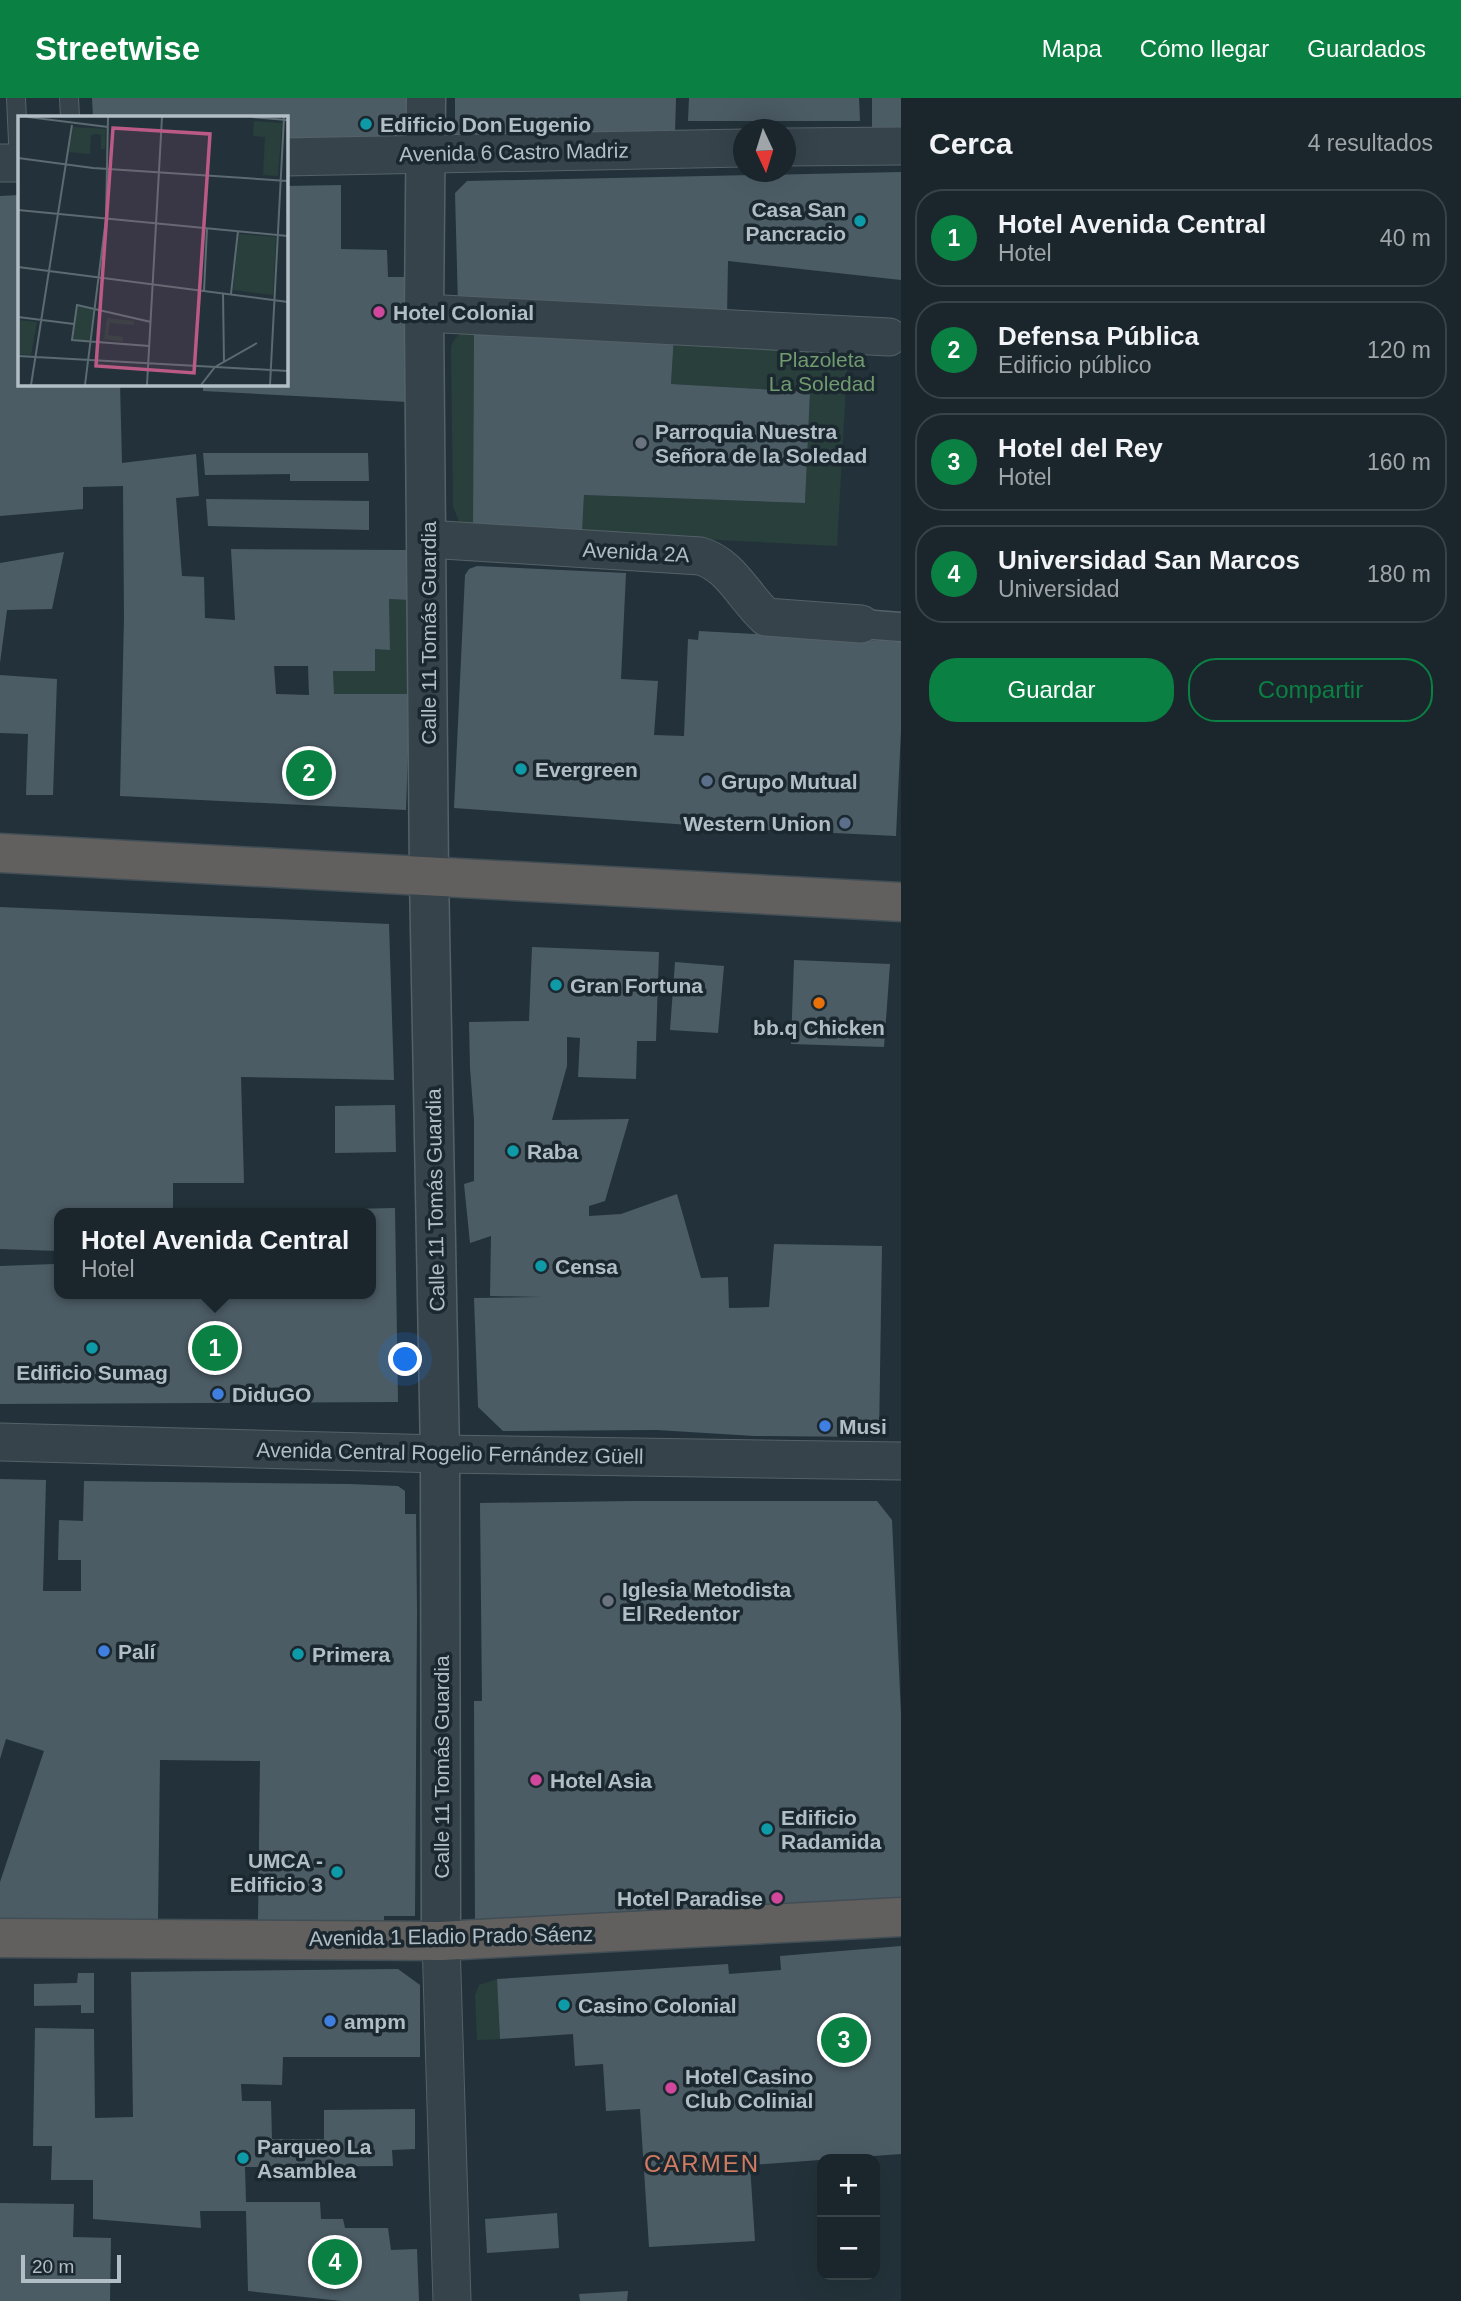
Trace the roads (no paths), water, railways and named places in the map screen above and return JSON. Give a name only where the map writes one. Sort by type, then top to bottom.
[{"type":"highway","points":[[0,853],[901,902]]},
{"type":"highway","name":"Avenida 1 Eladio Prado Sáenz","points":[[0,1938],[441,1941],[901,1917]]},
{"type":"street","name":"Calle 11 Tomás Guardia","points":[[426,98],[429,876],[440,1454],[441,1941],[452,2301]]},
{"type":"street","points":[[796,147],[901,145]]},
{"type":"street","name":"Avenida 6 Castro Madriz","points":[[287,157],[733,148]]},
{"type":"street","points":[[0,163],[18,163]]},
{"type":"street","points":[[425,313],[895,332]]},
{"type":"street","name":"Avenida 2A","points":[[427,540],[700,556],[720,563],[766,617],[901,627]]},
{"type":"street","name":"Avenida Central Rogelio Fernández Güell","points":[[0,1442],[440,1454],[901,1461]]},
{"type":"lane","points":[[16,98],[18,141]]},
{"type":"lane","points":[[69,98],[70,116]]},
{"type":"place","name":"Edificio Don Eugenio","points":[[366,124]]},
{"type":"place","name":"Casa San Pancracio","points":[[860,221]]},
{"type":"place","name":"Hotel Colonial","points":[[379,312]]},
{"type":"place","name":"Parroquia Nuestra Señora de la Soledad","points":[[641,443]]},
{"type":"place","name":"Evergreen","points":[[521,769]]},
{"type":"place","name":"Defensa Pública","points":[[309,773]]},
{"type":"place","name":"Grupo Mutual","points":[[707,781]]},
{"type":"place","name":"Western Union","points":[[845,823]]},
{"type":"place","name":"Gran Fortuna","points":[[556,985]]},
{"type":"place","name":"bb.q Chicken","points":[[819,1003]]},
{"type":"place","name":"Raba","points":[[513,1151]]},
{"type":"place","name":"Censa","points":[[541,1266]]},
{"type":"place","name":"Edificio Sumag","points":[[92,1348]]},
{"type":"place","name":"Hotel Avenida Central","points":[[215,1348]]},
{"type":"place","name":"DiduGO","points":[[218,1394]]},
{"type":"place","name":"Musi","points":[[825,1426]]},
{"type":"place","name":"Iglesia Metodista El Redentor","points":[[608,1601]]},
{"type":"place","name":"Palí","points":[[104,1651]]},
{"type":"place","name":"Primera","points":[[298,1654]]},
{"type":"place","name":"Hotel Asia","points":[[536,1780]]},
{"type":"place","name":"Edificio Radamida","points":[[767,1829]]},
{"type":"place","name":"UMCA - Edificio 3","points":[[337,1872]]},
{"type":"place","name":"Hotel Paradise","points":[[777,1898]]},
{"type":"place","name":"Casino Colonial","points":[[564,2005]]},
{"type":"place","name":"ampm","points":[[330,2021]]},
{"type":"place","name":"Hotel del Rey","points":[[844,2040]]},
{"type":"place","name":"Hotel Casino Club Colinial","points":[[671,2088]]},
{"type":"place","name":"Parqueo La Asamblea","points":[[243,2158]]},
{"type":"place","name":"Universidad San Marcos","points":[[335,2262]]},
{"type":"district","name":"CARMEN","points":[[702,2163]]},
{"type":"park label","name":"Plazoleta La Soledad","points":[[822,371]]}]
